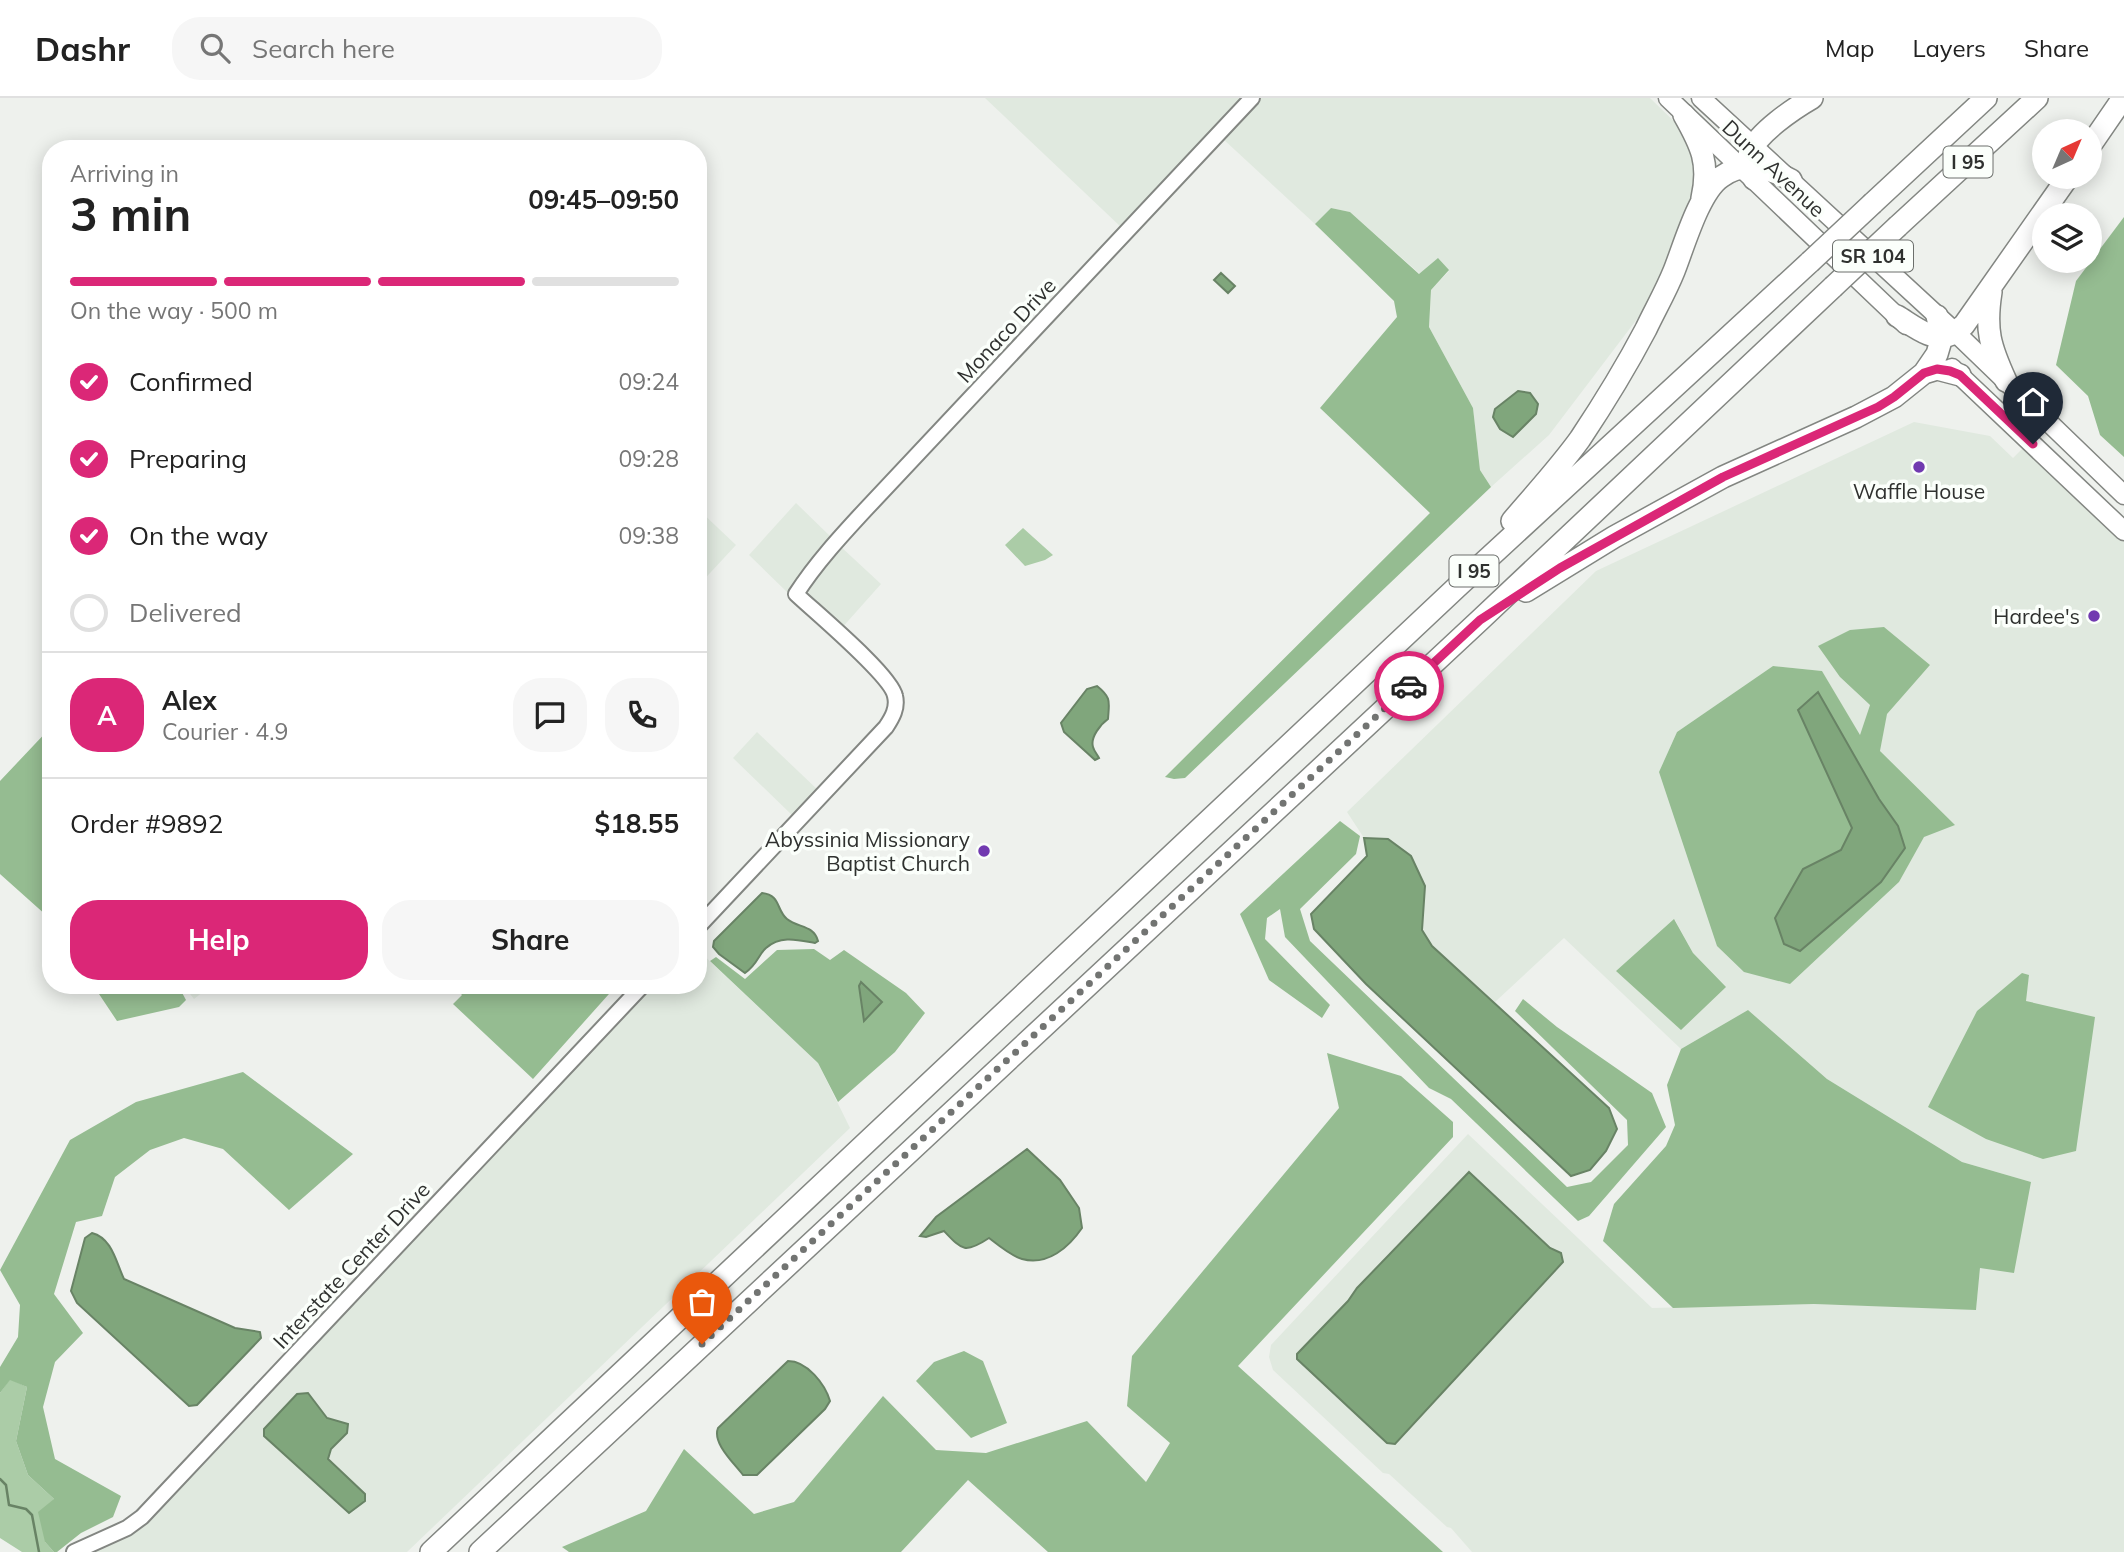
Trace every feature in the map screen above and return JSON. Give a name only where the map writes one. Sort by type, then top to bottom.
[{"type":"highway","points":[[1750,166],[1782,116],[1812,98]]},
{"type":"highway","name":"I 95","points":[[431,1552],[1457,587],[1986,98]]},
{"type":"highway","name":"I 95","points":[[480,1552],[2037,98]]},
{"type":"highway","points":[[2102,129],[2123,98]]},
{"type":"highway","points":[[1457,587],[1570,451],[1607,398],[1629,361],[1672,275],[1700,206],[1706,178],[1699,141],[1684,115]]},
{"type":"highway","points":[[1700,206],[1719,178],[1750,166],[1777,173],[1791,180]]},
{"type":"highway","points":[[1480,620],[1560,568],[1723,477],[1878,407],[1894,397],[1924,373],[1944,341],[1974,313],[2060,189]]},
{"type":"highway","points":[[1993,284],[1988,310],[1988,332],[1993,353],[2006,381]]},
{"type":"highway","points":[[1897,316],[1944,341]]},
{"type":"highway","points":[[1937,316],[1944,341]]},
{"type":"highway","points":[[1924,373],[1937,369],[1960,375]]},
{"type":"main road","name":"Dunn Avenue","points":[[1668,98],[1684,115],[1750,166],[1897,316]]},
{"type":"main road","name":"Dunn Avenue","points":[[1700,98],[1750,166]]},
{"type":"main road","name":"Dunn Avenue","points":[[1791,180],[1937,316]]},
{"type":"main road","points":[[1944,341],[1960,375],[2124,531]]},
{"type":"main road","points":[[1944,341],[2006,381],[2120,492]]},
{"type":"street","name":"Monaco Drive","points":[[707,917],[886,727],[894,715],[896,705],[892,688],[885,678],[796,594],[820,561],[866,509],[1252,98]]},
{"type":"street","name":"Interstate Center Drive","points":[[74,1552],[127,1528],[142,1517],[635,994]]},
{"type":"shaded area","points":[[985,98],[1245,98],[1122,228]]},
{"type":"shaded area","points":[[1260,98],[1650,98],[1692,141],[1697,188],[1653,298],[1549,435],[1491,487],[1480,470],[1473,408],[1429,327],[1431,290],[1449,271],[1420,274],[1350,212],[1331,208],[1315,224],[1222,138]]},
{"type":"shaded area","points":[[1331,208],[1350,212],[1419,274],[1438,258],[1449,270],[1431,290],[1429,327],[1473,408],[1480,470],[1491,487],[1185,778],[1165,777],[1430,513],[1320,408],[1397,317],[1394,301],[1315,224]]},
{"type":"shaded area","points":[[2124,217],[2124,457],[2100,435],[2088,396],[2056,365],[2076,281],[2082,273],[2102,273],[2102,246]]},
{"type":"shaded area","points":[[1221,273],[1235,286],[1228,293],[1214,280]]},
{"type":"shaded area","points":[[1518,391],[1530,393],[1538,404],[1536,414],[1513,437],[1500,429],[1493,417],[1495,409]]},
{"type":"shaded area","points":[[1914,422],[1990,436],[2013,458],[2025,446],[2124,541],[2124,1552],[1472,1552],[1451,1528],[1389,1474],[1383,1473],[1273,1370],[1269,1357],[1271,1345],[1468,1134],[1652,1308],[1814,1304],[1976,1309],[1980,1268],[2031,1182],[1962,1162],[1827,1079],[1748,1010],[1681,1049],[1564,938],[1495,1002],[1432,946],[1422,930],[1425,886],[1388,839],[1364,838],[1347,812],[1596,571]],"holes":[[[1930,665],[1886,714],[1880,751],[1924,836],[1899,882],[1790,984],[1659,772],[1677,732],[1773,666],[1822,671],[1860,736],[1870,705],[1840,677]],[[1675,920],[1693,953],[1616,971]],[[2029,975],[2025,1001],[1928,1107]]]},
{"type":"shaded area","points":[[796,503],[832,538],[788,593],[749,555]]},
{"type":"shaded area","points":[[707,518],[736,545],[707,576]]},
{"type":"shaded area","points":[[1023,528],[1053,555],[1025,566],[1005,545]]},
{"type":"shaded area","points":[[840,546],[881,584],[840,630],[810,599],[808,592]]},
{"type":"shaded area","points":[[1884,627],[1930,665],[1887,714],[1880,751],[1955,825],[1924,837],[1899,882],[1790,984],[1744,972],[1717,946],[1659,772],[1677,732],[1773,666],[1822,671],[1860,735],[1870,705],[1840,677],[1818,646],[1850,630]],"holes":[[[1798,710],[1879,799],[1898,826],[1803,869],[1842,850],[1852,828]]]},
{"type":"shaded area","points":[[1097,686],[1107,697],[1109,708],[1108,719],[1099,727],[1093,739],[1093,747],[1099,758],[1095,760],[1064,732],[1061,723],[1087,689]]},
{"type":"shaded area","points":[[1818,692],[1879,799],[1898,826],[1905,848],[1881,882],[1800,951],[1784,944],[1775,918],[1803,869],[1841,850],[1852,828],[1798,710]]},
{"type":"shaded area","points":[[757,732],[819,791],[794,817],[733,758]]},
{"type":"shaded area","points":[[42,737],[42,912],[0,874],[0,781]]},
{"type":"shaded area","points":[[1340,821],[1360,836],[1356,854],[1300,909],[1310,941],[1567,1187],[1591,1182],[1628,1145],[1627,1120],[1515,1011],[1523,999],[1557,1027],[1652,1093],[1666,1127],[1589,1216],[1578,1221],[1451,1099],[1429,1088],[1285,937],[1280,909],[1267,918],[1265,939],[1330,1005],[1322,1018],[1269,980],[1240,914]]},
{"type":"shaded area","points":[[1364,838],[1388,839],[1411,856],[1425,886],[1422,930],[1432,946],[1609,1108],[1617,1129],[1606,1151],[1590,1170],[1571,1176],[1366,984],[1314,929],[1311,914],[1367,856]]},
{"type":"shaded area","points":[[762,893],[775,900],[787,919],[813,932],[818,941],[778,941],[766,948],[745,973],[719,954],[713,947],[714,941]]},
{"type":"shaded area","points":[[1674,919],[1693,953],[1726,987],[1681,1030],[1616,971]]},
{"type":"shaded area","points":[[814,949],[830,960],[844,950],[906,993],[925,1013],[895,1052],[838,1102],[818,1063],[710,961],[716,957],[745,979],[777,950]],"holes":[[[860,982],[882,1002],[864,1021]]]},
{"type":"shaded area","points":[[707,958],[818,1063],[850,1128],[407,1552],[86,1552],[128,1533],[641,994],[707,994]]},
{"type":"shaded area","points":[[2022,973],[2029,975],[2026,1001],[2095,1017],[2076,1151],[2043,1159],[1986,1139],[1928,1107],[1977,1011]]},
{"type":"shaded area","points":[[861,982],[882,1002],[864,1021],[859,986]]},
{"type":"shaded area","points":[[99,994],[183,994],[186,1000],[179,1007],[117,1021]]},
{"type":"shaded area","points":[[609,994],[533,1079],[453,1004],[462,995]]},
{"type":"shaded area","points":[[1748,1010],[1827,1079],[1962,1162],[2031,1182],[2014,1273],[1980,1268],[1976,1310],[1814,1304],[1673,1308],[1603,1241],[1614,1204],[1666,1146],[1675,1125],[1667,1085],[1681,1049]]},
{"type":"shaded area","points":[[1327,1053],[1401,1076],[1453,1122],[1453,1137],[1238,1366],[1443,1552],[1048,1552],[968,1480],[901,1552],[569,1552],[562,1547],[646,1511],[684,1449],[754,1514],[794,1502],[883,1396],[936,1450],[986,1453],[1087,1421],[1146,1482],[1170,1443],[1127,1406],[1132,1356],[1339,1108]]},
{"type":"shaded area","points":[[243,1072],[353,1154],[289,1210],[223,1149],[184,1138],[150,1150],[115,1177],[102,1216],[76,1222],[54,1294],[83,1333],[55,1362],[43,1407],[55,1459],[121,1496],[113,1517],[81,1533],[54,1552],[45,1542],[38,1512],[54,1499],[28,1475],[16,1441],[27,1387],[10,1380],[0,1393],[0,1367],[18,1337],[20,1305],[0,1270],[70,1140],[136,1102]]},
{"type":"shaded area","points":[[1027,1149],[1060,1180],[1079,1208],[1082,1228],[1064,1248],[1041,1260],[1032,1260],[1013,1255],[989,1238],[964,1248],[944,1231],[926,1237],[920,1236],[936,1217]]},
{"type":"shaded area","points":[[1469,1172],[1550,1248],[1561,1253],[1563,1262],[1395,1444],[1387,1443],[1297,1359],[1297,1354]]},
{"type":"shaded area","points":[[92,1233],[109,1245],[124,1279],[235,1328],[260,1332],[261,1338],[197,1405],[189,1406],[77,1303],[71,1291],[85,1238]]},
{"type":"shaded area","points":[[964,1351],[983,1361],[1007,1423],[971,1438],[916,1381],[934,1362]]},
{"type":"shaded area","points":[[788,1361],[808,1369],[824,1388],[830,1401],[757,1475],[743,1475],[721,1446],[718,1428]]},
{"type":"shaded area","points":[[10,1379],[27,1387],[16,1441],[28,1475],[54,1499],[45,1542],[54,1552],[22,1552],[0,1538],[0,1393]]},
{"type":"shaded area","points":[[308,1393],[327,1418],[348,1424],[347,1433],[331,1449],[328,1459],[365,1494],[365,1501],[349,1513],[264,1436],[264,1429],[297,1394]]},
{"type":"waterway","points":[[0,1479],[6,1485],[9,1505],[26,1509],[32,1515],[39,1552]]},
{"type":"way so far","points":[[702,1344],[1409,686]]},
{"type":"place","name":"Waffle House","points":[[1919,467]]},
{"type":"place","name":"Hardee's","points":[[2094,616]]},
{"type":"place","name":"Abyssinia Missionary Baptist Church","points":[[984,851]]},
{"type":"route","points":[[1409,686],[1480,620],[1560,568],[1723,477],[1878,407],[1924,373],[1937,369],[1960,375],[2033,444]]}]
